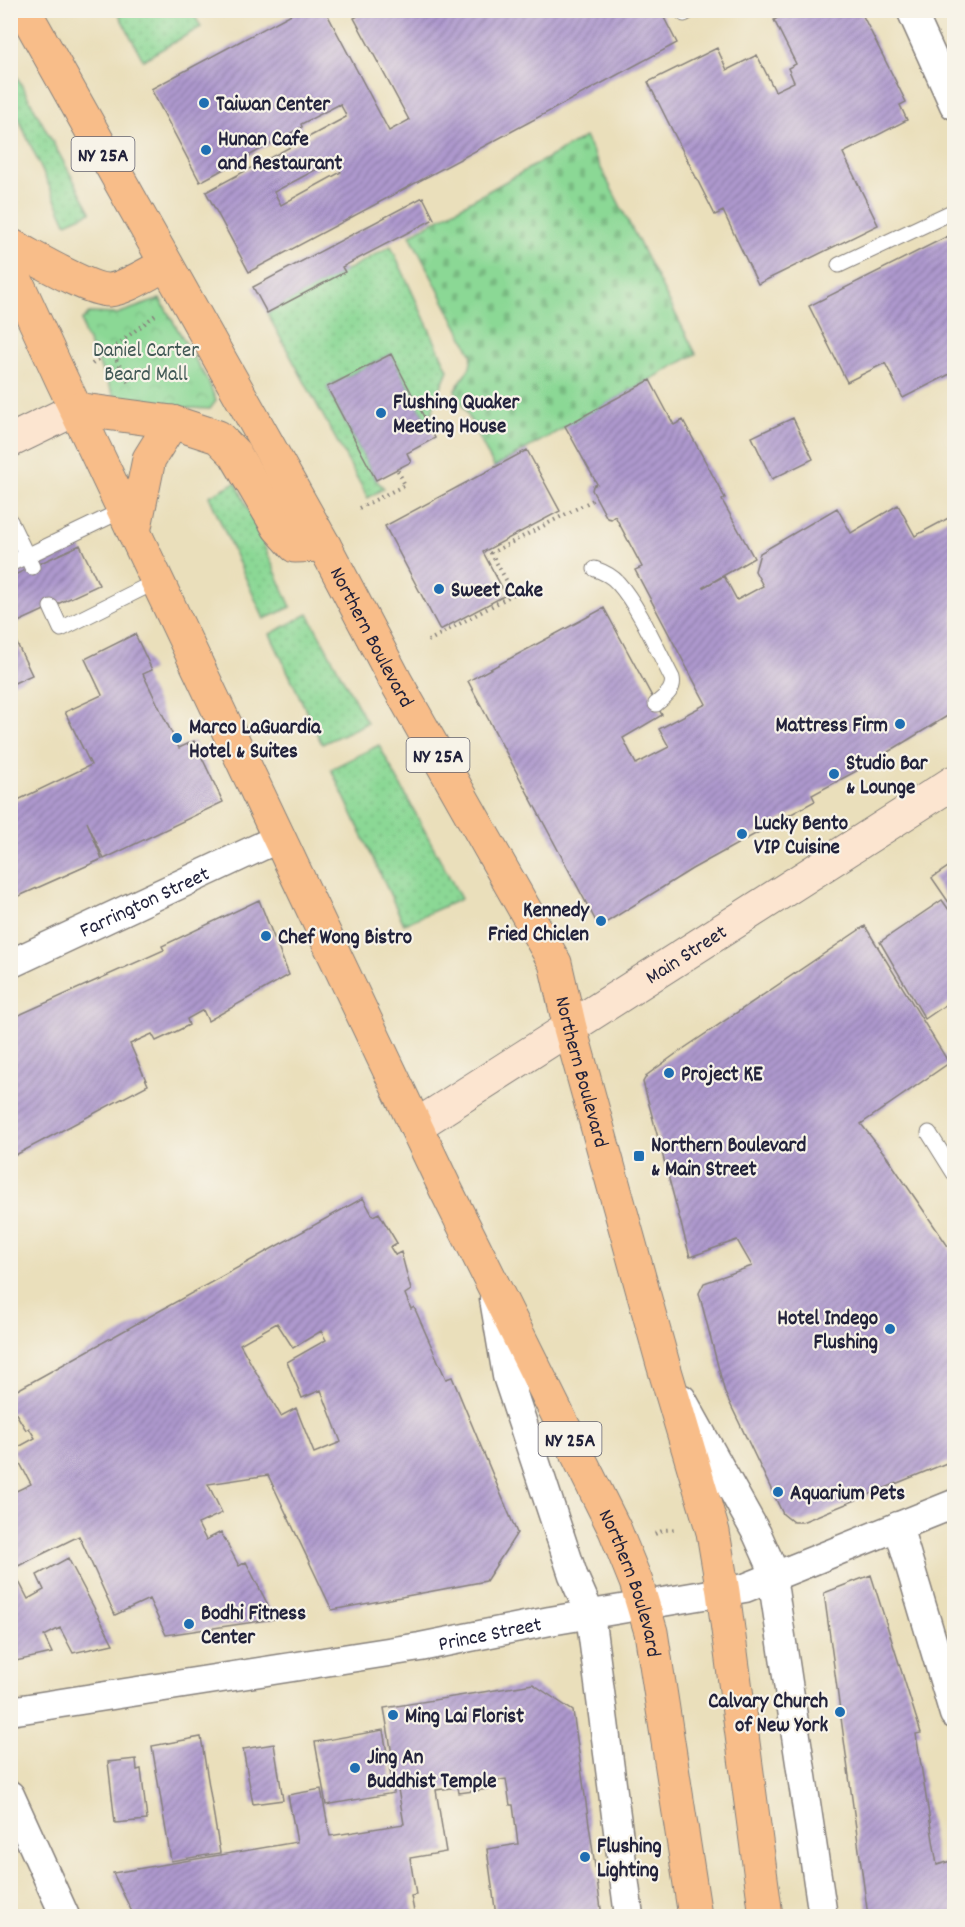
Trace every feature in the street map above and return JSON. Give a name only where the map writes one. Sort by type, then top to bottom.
[{"type":"main road","name":"Northern Boulevard","points":[[24,10],[555,963],[570,1028],[712,1532],[723,1592],[766,1917]]},
{"type":"main road","points":[[10,245],[72,278],[108,290],[165,265]]},
{"type":"main road","name":"Northern Boulevard","points":[[10,267],[128,521],[416,1126],[615,1530],[644,1605],[655,1651],[695,1917]]},
{"type":"main road","points":[[10,441],[76,409],[172,422],[218,437],[235,454],[278,527],[295,546],[324,545]]},
{"type":"main road","points":[[128,521],[149,459],[172,422]]},
{"type":"main road","name":"Main Street","points":[[416,1126],[954,782]]},
{"type":"street","points":[[911,10],[945,56],[954,105]]},
{"type":"street","name":"Farrington Street","points":[[10,964],[279,838]]},
{"type":"street","name":"Northern Boulevard","points":[[490,1276],[507,1376],[573,1575],[590,1614],[628,1917]]},
{"type":"street","name":"Northern Boulevard","points":[[663,1364],[757,1534],[770,1563],[823,1917]]},
{"type":"street","name":"Prince Street","points":[[10,1711],[420,1647],[590,1614],[745,1588],[954,1504]]},
{"type":"street","points":[[898,1526],[954,1714]]},
{"type":"street","points":[[10,1796],[65,1917]]},
{"type":"lane","points":[[682,10],[684,14],[691,10]]},
{"type":"lane","points":[[839,265],[954,211]]},
{"type":"lane","points":[[10,520],[29,561]]},
{"type":"lane","points":[[10,564],[29,561],[128,521]]},
{"type":"lane","points":[[595,569],[612,578],[628,597],[672,678],[673,682],[668,693],[656,704]]},
{"type":"lane","points":[[51,607],[61,629],[157,581]]},
{"type":"lane","points":[[929,1133],[954,1173]]},
{"type":"path","points":[[92,364],[163,309]]},
{"type":"path","points":[[111,349],[130,388]]},
{"type":"path","points":[[359,508],[405,484],[398,469]]},
{"type":"path","points":[[428,641],[514,594],[491,553],[593,500]]},
{"type":"path","points":[[655,1534],[664,1530],[677,1529]]},
{"type":"green space","points":[[117,11],[192,11],[201,27],[143,60]]},
{"type":"green space","points":[[10,66],[91,212],[66,223],[11,102]]},
{"type":"green space","points":[[585,137],[696,354],[494,467],[455,390],[470,367],[472,355],[410,235]]},
{"type":"green space","points":[[391,246],[448,370],[428,425],[391,354],[327,387],[376,480],[384,488],[368,498],[267,313]]},
{"type":"green space","name":"Daniel Carter Beard Mall","points":[[160,299],[209,383],[216,401],[210,409],[118,404],[84,333],[82,321],[89,313],[117,314]]},
{"type":"green space","points":[[236,482],[291,607],[264,619],[209,496]]},
{"type":"green space","points":[[308,614],[367,723],[322,744],[270,634]]},
{"type":"green space","points":[[379,745],[461,899],[404,924],[331,769]]},
{"type":"building","points":[[299,10],[325,10],[389,131],[409,120],[354,18],[369,10],[660,10],[677,43],[249,272],[206,192],[346,117],[345,113],[340,104],[200,182],[151,89]],"holes":[[[334,160],[341,172],[281,205],[274,192]]]},
{"type":"building","points":[[792,10],[860,10],[906,102],[900,105],[907,120],[843,153],[878,225],[758,284],[723,211],[715,215],[648,82],[717,48],[727,70],[757,55],[775,91],[794,82],[788,68],[796,64],[774,20]]},
{"type":"building","points":[[423,197],[434,219],[342,267],[345,272],[267,313],[253,287]]},
{"type":"building","points":[[948,236],[954,250],[954,372],[903,398],[885,363],[847,382],[809,306]]},
{"type":"building","name":"Flushing Quaker Meeting House","points":[[391,354],[435,438],[407,453],[411,462],[376,480],[327,387]]},
{"type":"building","points":[[650,380],[674,425],[683,420],[725,498],[722,500],[754,558],[702,588],[724,576],[737,600],[763,586],[755,571],[760,553],[837,508],[851,533],[898,505],[915,536],[954,515],[954,712],[812,795],[815,801],[692,869],[599,927],[468,681],[604,608],[662,715],[623,738],[636,764],[669,747],[659,729],[706,704],[635,570],[642,567],[615,516],[611,519],[607,518],[592,490],[597,484],[565,426]]},
{"type":"building","points":[[793,418],[813,459],[772,479],[752,437]]},
{"type":"building","points":[[527,450],[560,511],[483,552],[506,595],[440,630],[385,526]]},
{"type":"building","points":[[80,545],[99,585],[16,623],[10,612],[10,577]]},
{"type":"building","points":[[10,629],[32,675],[10,685]]},
{"type":"building","points":[[135,634],[152,670],[143,674],[179,748],[194,741],[223,802],[104,859],[87,822],[102,859],[10,900],[10,790],[16,801],[91,765],[65,712],[102,695],[85,659]]},
{"type":"building","points":[[954,863],[954,910],[932,878]]},
{"type":"building","points":[[259,900],[289,975],[208,1021],[203,1010],[187,1019],[189,1025],[156,1041],[152,1034],[130,1044],[148,1085],[10,1158],[10,1019],[164,950],[162,946]]},
{"type":"building","points":[[942,900],[954,917],[954,999],[925,1019],[880,942]]},
{"type":"building","points":[[865,926],[949,1063],[861,1124],[887,1157],[954,1255],[954,1460],[802,1522],[793,1522],[783,1514],[725,1393],[699,1293],[704,1283],[752,1266],[737,1240],[690,1257],[643,1082],[647,1075],[677,1053]]},
{"type":"building","points":[[363,1198],[373,1216],[379,1213],[397,1243],[390,1247],[395,1255],[401,1252],[411,1290],[405,1294],[411,1309],[414,1307],[446,1379],[452,1377],[517,1533],[486,1581],[332,1610],[268,1475],[208,1484],[222,1513],[198,1524],[206,1540],[221,1532],[239,1566],[246,1562],[275,1619],[166,1635],[149,1599],[115,1615],[79,1536],[10,1570],[10,1494],[31,1484],[13,1450],[35,1438],[29,1428],[26,1430],[15,1412],[10,1414],[10,1394]],"holes":[[[277,1323],[293,1348],[321,1331],[326,1340],[287,1362],[302,1398],[321,1390],[341,1442],[314,1453],[296,1408],[281,1416],[240,1344]]]},
{"type":"building","points":[[68,1558],[113,1644],[73,1653],[60,1628],[44,1636],[52,1653],[16,1661],[10,1650],[10,1574],[14,1572],[28,1599],[44,1590],[37,1575]]},
{"type":"building","points":[[871,1575],[921,1733],[916,1734],[937,1865],[954,1860],[954,1916],[868,1916],[824,1593]]},
{"type":"building","points":[[533,1684],[573,1711],[602,1916],[496,1916],[487,1849],[518,1844],[513,1805],[510,1805],[506,1779],[487,1782],[488,1789],[459,1793],[458,1787],[436,1790],[446,1852],[410,1858],[416,1895],[411,1896],[415,1916],[134,1916],[113,1873],[297,1842],[288,1795],[321,1789],[330,1836],[404,1824],[384,1708]]},
{"type":"building","name":"Jing An Buddhist Temple","points":[[383,1730],[394,1793],[326,1805],[315,1742]]},
{"type":"building","points":[[201,1737],[220,1853],[171,1861],[152,1746]]},
{"type":"building","points":[[274,1744],[283,1800],[253,1804],[243,1749]]},
{"type":"building","points":[[136,1759],[137,1770],[141,1769],[147,1820],[115,1823],[108,1762]]},
{"type":"place","name":"Taiwan Center","points":[[204,103]]},
{"type":"place","name":"Hunan Cafe and Restaurant","points":[[206,150]]},
{"type":"place","name":"Flushing Quaker Meeting House","points":[[381,413]]},
{"type":"place","name":"Sweet Cake","points":[[439,589]]},
{"type":"place","name":"Mattress Firm","points":[[900,724]]},
{"type":"place","name":"Marco LaGuardia Hotel & Suites","points":[[177,738]]},
{"type":"place","name":"Studio Bar & Lounge","points":[[834,774]]},
{"type":"place","name":"Lucky Bento VIP Cuisine","points":[[742,834]]},
{"type":"place","name":"Kennedy Fried Chiclen","points":[[601,921]]},
{"type":"place","name":"Chef Wong Bistro","points":[[266,936]]},
{"type":"place","name":"Project KE","points":[[669,1073]]},
{"type":"place","name":"Northern Boulevard & Main Street","points":[[639,1156]]},
{"type":"place","name":"Hotel Indego Flushing","points":[[890,1329]]},
{"type":"place","name":"Aquarium Pets","points":[[778,1492]]},
{"type":"place","name":"Bodhi Fitness Center","points":[[189,1624]]},
{"type":"place","name":"Calvary Church of New York","points":[[840,1712]]},
{"type":"place","name":"Ming Lai Florist","points":[[393,1715]]},
{"type":"place","name":"Jing An Buddhist Temple","points":[[355,1768]]},
{"type":"place","name":"Flushing Lighting","points":[[585,1857]]}]
